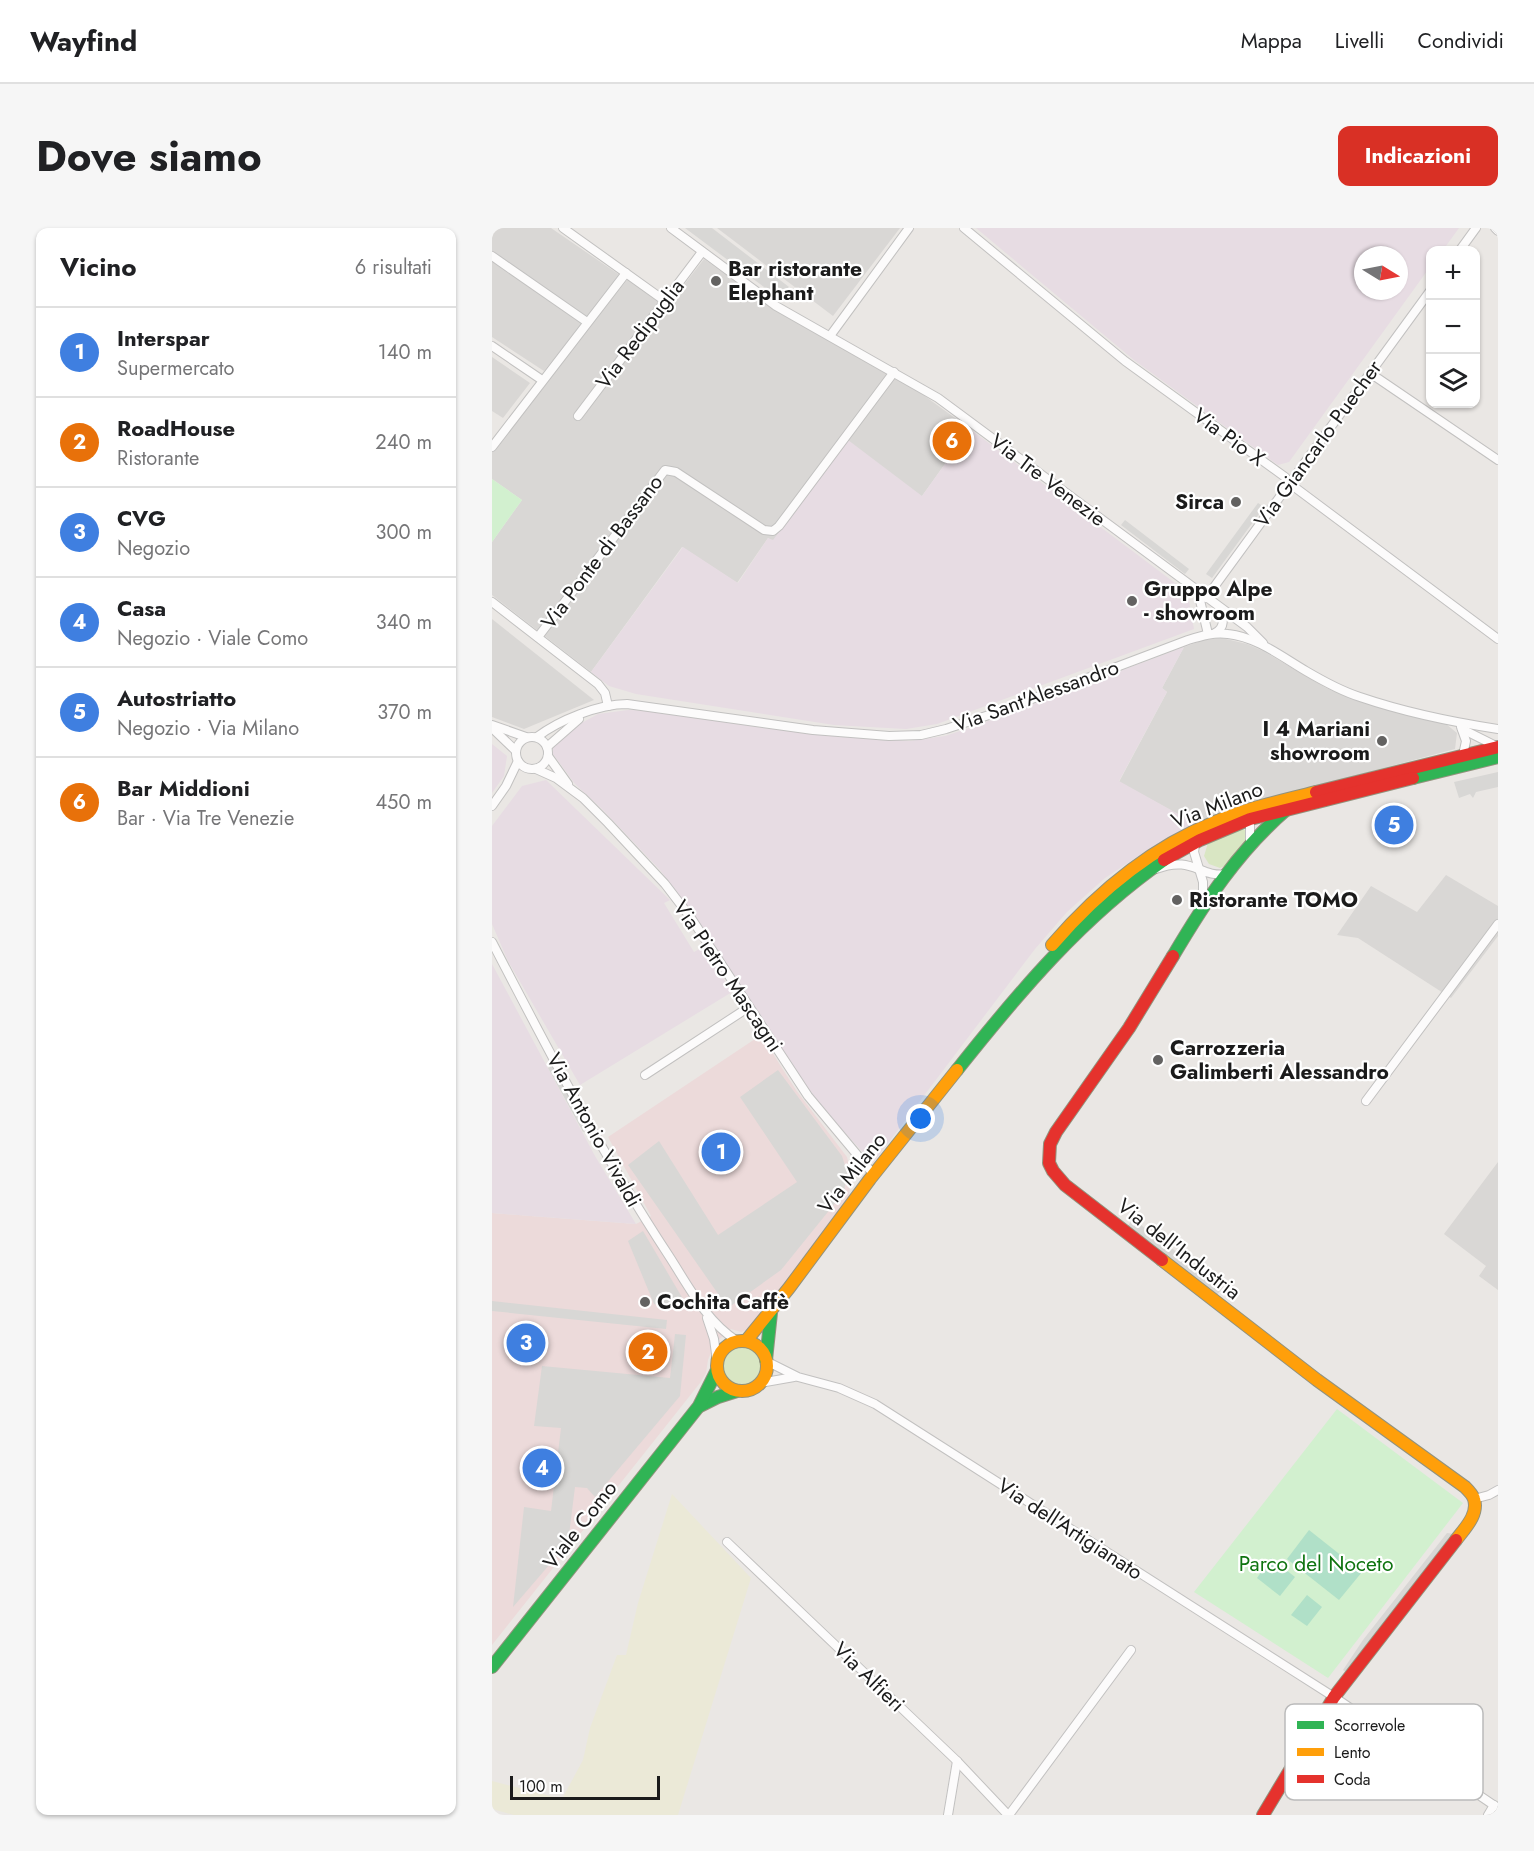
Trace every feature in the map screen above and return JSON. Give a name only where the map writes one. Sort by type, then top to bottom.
[{"type":"main road","name":"Via Milano","points":[[1011,1003],[1075,932],[1103,907],[1171,855],[1244,816],[1323,790],[1463,755],[1498,750]]},
{"type":"main road","name":"Via Milano","points":[[741,1341],[771,1313],[874,1175],[1011,1003],[1055,941],[1106,889],[1164,847],[1225,818],[1286,810],[1498,750]]},
{"type":"main road","points":[[1203,909],[1250,844],[1286,810]]},
{"type":"main road","name":"Via dell'Industria","points":[[1203,909],[1143,1006],[1053,1137],[1048,1153],[1050,1166],[1067,1186],[1146,1249],[1317,1380],[1465,1487],[1474,1499]]},
{"type":"main road","points":[[699,1406],[718,1397],[745,1391],[760,1383],[764,1376],[771,1313]]},
{"type":"main road","points":[[737,1391],[728,1387],[720,1379],[717,1366],[720,1352],[727,1345],[741,1341],[755,1345],[762,1352],[766,1361]]},
{"type":"main road","name":"Viale Como","points":[[492,1667],[699,1406],[717,1366]]},
{"type":"main road","points":[[1330,1704],[1468,1524],[1474,1512],[1474,1499]]},
{"type":"main road","points":[[1263,1815],[1285,1778]]},
{"type":"street","points":[[563,228],[665,301]]},
{"type":"street","name":"Via Tre Venezie","points":[[671,228],[776,306],[938,398],[1251,630],[1265,646]]},
{"type":"street","points":[[830,336],[909,228]]},
{"type":"street","name":"Via Pio X","points":[[964,228],[1125,361],[1285,477],[1289,483],[1498,639]]},
{"type":"street","points":[[1463,246],[1476,228]]},
{"type":"street","points":[[1495,228],[1498,231]]},
{"type":"street","name":"Via Redipuglia","points":[[578,416],[702,252]]},
{"type":"street","points":[[492,256],[587,322]]},
{"type":"street","points":[[492,447],[626,273]]},
{"type":"street","name":"Via Giancarlo Puecher","points":[[1206,598],[1426,298]]},
{"type":"street","points":[[492,346],[542,380]]},
{"type":"street","name":"Via Ponte di Bassano","points":[[538,637],[665,470],[676,472],[764,530],[773,531],[894,372]]},
{"type":"street","points":[[1370,373],[1498,460]]},
{"type":"street","points":[[1198,592],[1211,634],[1219,631],[1223,623],[1220,608]]},
{"type":"street","points":[[492,602],[598,684],[605,693],[608,705]]},
{"type":"street","name":"Via Sant'Alessandro","points":[[537,737],[556,724],[608,705],[640,705],[829,732],[889,736],[921,735],[968,722],[1211,634],[1241,636],[1265,646],[1344,691],[1460,726]]},
{"type":"street","name":"Via Sant'Alessandro","points":[[548,751],[573,723],[595,710]]},
{"type":"street","points":[[492,726],[526,737],[537,737],[545,742],[548,751],[544,764],[536,769],[525,768],[518,761],[516,751],[519,743],[526,737]]},
{"type":"street","points":[[492,726],[516,751]]},
{"type":"street","points":[[1460,726],[1498,729]]},
{"type":"street","points":[[1460,726],[1498,750]]},
{"type":"street","points":[[1460,726],[1466,741],[1463,755]]},
{"type":"street","name":"Via Pietro Mascagni","points":[[548,751],[570,787]]},
{"type":"street","points":[[492,806],[506,786],[518,761]]},
{"type":"street","points":[[506,786],[525,768]]},
{"type":"street","name":"Via Pietro Mascagni","points":[[536,769],[570,787],[608,822],[661,879],[691,918],[813,1104],[874,1175]]},
{"type":"street","points":[[1244,816],[1250,844]]},
{"type":"street","points":[[1203,909],[1203,882],[1194,852],[1194,843],[1200,835],[1225,818]]},
{"type":"street","points":[[1148,872],[1176,864],[1188,864],[1213,873],[1227,874]]},
{"type":"street","points":[[1366,1101],[1498,924]]},
{"type":"street","name":"Via Antonio Vivaldi","points":[[492,942],[543,1040],[642,1216],[705,1312]]},
{"type":"street","points":[[645,1075],[749,1007]]},
{"type":"street","points":[[705,1312],[716,1325],[741,1341]]},
{"type":"street","points":[[705,1312],[714,1339],[717,1366]]},
{"type":"street","name":"Via dell'Artigianato","points":[[766,1361],[798,1377],[839,1388],[874,1404],[1344,1704]]},
{"type":"street","name":"Via dell'Artigianato","points":[[760,1383],[798,1377]]},
{"type":"street","points":[[1474,1499],[1485,1497],[1498,1490]]},
{"type":"street","name":"Via Alfieri","points":[[727,1542],[957,1761],[1009,1815],[1131,1650]]},
{"type":"street","points":[[948,1815],[957,1761]]},
{"type":"street","name":"Via dell'Artigianato","points":[[1483,1797],[1496,1806]]},
{"type":"street","points":[[1488,1815],[1496,1806]]},
{"type":"shaded area","points":[[492,228],[551,228],[621,276],[544,371],[492,337]]},
{"type":"shaded area","points":[[685,228],[712,228],[789,287],[780,299]]},
{"type":"shaded area","points":[[717,228],[900,228],[833,316]]},
{"type":"shaded area","points":[[976,228],[1459,228],[1446,246],[1426,246],[1426,273],[1408,297],[1408,246],[1354,246],[1354,300],[1406,300],[1289,462],[1278,465],[1134,360]]},
{"type":"shaded area","points":[[704,259],[776,311],[918,391],[970,429],[922,496],[772,541],[768,538],[737,583],[682,547],[591,672],[492,595],[492,542],[522,500],[492,479],[492,450],[545,380],[628,279],[666,308]]},
{"type":"shaded area","points":[[492,357],[530,383],[503,418],[492,411]]},
{"type":"shaded area","points":[[970,429],[1183,589],[1188,595],[1194,629],[937,724],[906,729],[834,725],[636,694],[609,686],[591,672],[683,547],[738,583],[768,538],[773,540],[848,440],[922,496]]},
{"type":"shaded area","points":[[1258,503],[1264,507],[1212,578],[1206,574]]},
{"type":"shaded area","points":[[1125,520],[1189,569],[1185,574],[1121,525]]},
{"type":"shaded area","points":[[492,619],[594,700],[524,729],[492,717]]},
{"type":"shaded area","points":[[1222,638],[1247,644],[1263,651],[1326,688],[1355,700],[1446,724],[1457,733],[1455,749],[1237,807],[1196,824],[1119,782],[1167,692],[1162,688],[1184,647],[1204,640]]},
{"type":"shaded area","points":[[1184,647],[1162,688],[1167,692],[1119,781],[1196,824],[1146,851],[1105,878],[1067,912],[1035,949],[873,1163],[817,1103],[691,911],[660,870],[575,784],[553,754],[553,748],[578,725],[598,714],[628,710],[655,711],[763,728],[909,741],[945,736]]},
{"type":"shaded area","points":[[492,744],[507,756],[504,776],[492,793]]},
{"type":"shaded area","points":[[1498,772],[1498,787],[1476,792],[1473,798],[1470,794],[1459,798],[1454,782]]},
{"type":"shaded area","points":[[546,780],[670,900],[664,903],[694,952],[703,947],[732,992],[580,1085],[508,961],[492,924],[492,826],[522,786]]},
{"type":"shaded area","points":[[1446,875],[1498,906],[1498,936],[1451,998],[1358,938],[1337,935],[1371,886],[1417,912]]},
{"type":"shaded area","points":[[492,964],[595,1156],[636,1224],[492,1213]]},
{"type":"shaded area","points":[[761,1035],[796,1090],[847,1157],[851,1174],[849,1196],[752,1328],[741,1332],[731,1329],[715,1343],[708,1360],[706,1373],[700,1383],[492,1645],[492,1213],[636,1224],[651,1216],[608,1137]]},
{"type":"shaded area","points":[[552,1066],[588,1130],[583,1132],[548,1068]]},
{"type":"shaded area","points":[[778,1070],[842,1156],[847,1172],[844,1192],[781,1270],[728,1308],[628,1165],[659,1141],[718,1235],[797,1182],[740,1097]]},
{"type":"shaded area","points":[[1498,1162],[1498,1290],[1479,1276],[1486,1266],[1444,1234]]},
{"type":"shaded area","points":[[1133,1219],[1223,1287],[1217,1295],[1127,1227]]},
{"type":"shaded area","points":[[643,1231],[683,1299],[670,1308],[654,1304],[628,1241]]},
{"type":"shaded area","points":[[492,1301],[667,1320],[666,1329],[492,1311]]},
{"type":"shaded area","points":[[675,1334],[686,1335],[680,1396],[595,1497],[587,1488],[575,1487],[568,1543],[513,1607],[524,1507],[551,1511],[561,1428],[534,1426],[542,1366],[670,1378]]},
{"type":"shaded area","points":[[672,1494],[751,1578],[678,1815],[514,1815],[492,1808],[492,1781],[562,1799],[583,1760],[590,1728],[617,1655],[626,1655],[638,1603]]},
{"type":"shaded area","points":[[1447,1533],[1455,1534],[1347,1673],[1343,1670],[1363,1640]]},
{"type":"green space","points":[[492,479],[522,500],[492,542]]},
{"type":"green space","points":[[1240,828],[1247,831],[1247,837],[1225,866],[1220,868],[1209,864],[1204,856],[1208,843]]},
{"type":"green space","points":[[741,1346],[749,1347],[755,1352],[760,1358],[760,1374],[755,1380],[749,1385],[741,1386],[733,1385],[727,1380],[722,1374],[721,1366],[722,1358],[727,1352],[733,1347]]},
{"type":"green space","name":"Parco del Noceto","points":[[1337,1409],[1463,1503],[1328,1678],[1194,1592]]},
{"type":"green space","points":[[1309,1530],[1362,1572],[1339,1600],[1287,1559]]},
{"type":"green space","points":[[1271,1558],[1295,1577],[1280,1596],[1257,1578]]},
{"type":"green space","points":[[1307,1595],[1322,1607],[1307,1626],[1291,1615]]},
{"type":"traffic: fast","points":[[1413,778],[1498,757]]},
{"type":"traffic: fast","points":[[1173,956],[1197,916],[1224,878],[1253,843],[1286,810]]},
{"type":"traffic: fast","points":[[957,1070],[1053,957],[1106,906],[1164,860]]},
{"type":"traffic: fast","points":[[766,1360],[771,1313]]},
{"type":"traffic: fast","points":[[492,1667],[699,1406],[717,1370]]},
{"type":"traffic: fast","points":[[700,1406],[737,1391]]},
{"type":"traffic: slow","points":[[1052,945],[1106,890],[1168,845],[1227,817],[1316,792]]},
{"type":"traffic: slow","points":[[746,1341],[957,1070]]},
{"type":"traffic: slow","points":[[1162,1260],[1317,1380],[1465,1487],[1473,1497],[1474,1511],[1470,1521],[1456,1540]]},
{"type":"traffic: slow","points":[[742,1341],[760,1348],[767,1366],[760,1384],[742,1391],[724,1384],[717,1366],[724,1348],[742,1341]]},
{"type":"traffic: jam","points":[[1316,792],[1498,747]]},
{"type":"traffic: jam","points":[[1164,860],[1200,840],[1250,819],[1413,778]]},
{"type":"traffic: jam","points":[[1162,1260],[1065,1185],[1049,1163],[1050,1144],[1056,1132],[1129,1028],[1173,956]]},
{"type":"traffic: jam","points":[[1330,1704],[1456,1540]]},
{"type":"traffic: jam","points":[[1263,1815],[1285,1778]]},
{"type":"place","name":"Bar ristorante Elephant","points":[[716,281]]},
{"type":"place","name":"Bar Middioni","points":[[952,441]]},
{"type":"place","name":"Sirca","points":[[1236,502]]},
{"type":"place","name":"Gruppo Alpe - showroom","points":[[1132,601]]},
{"type":"place","name":"I 4 Mariani showroom","points":[[1382,741]]},
{"type":"place","name":"Autostriatto","points":[[1394,825]]},
{"type":"place","name":"Ristorante TOMO","points":[[1177,900]]},
{"type":"place","name":"Carrozzeria Galimberti Alessandro","points":[[1158,1060]]},
{"type":"place","name":"Interspar","points":[[721,1152]]},
{"type":"place","name":"Cochita Caffè","points":[[645,1302]]},
{"type":"place","name":"CVG","points":[[526,1343]]},
{"type":"place","name":"RoadHouse","points":[[648,1352]]},
{"type":"place","name":"Casa","points":[[542,1468]]}]
